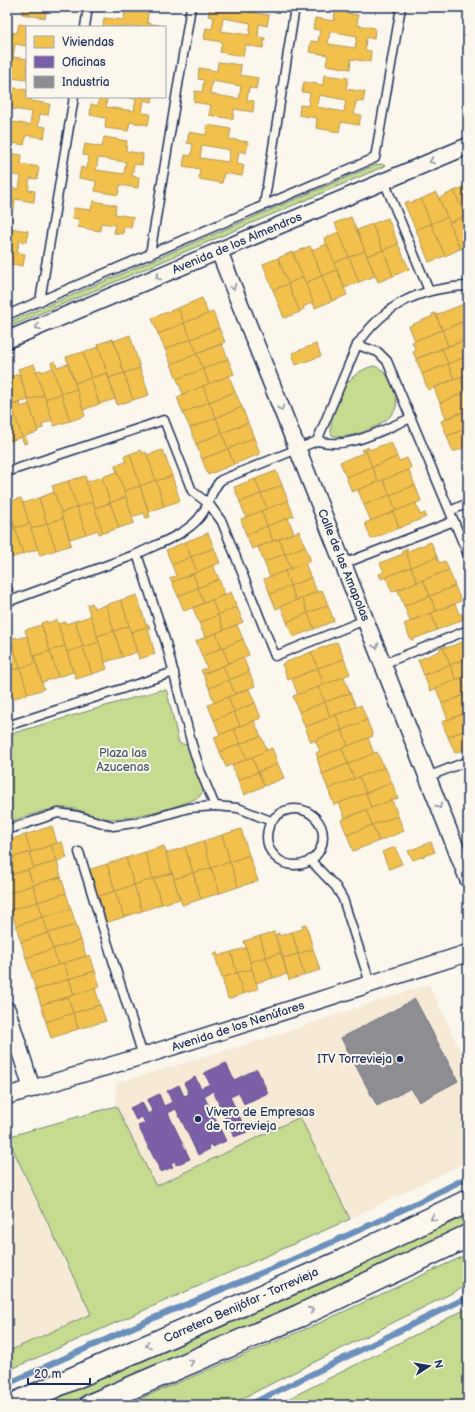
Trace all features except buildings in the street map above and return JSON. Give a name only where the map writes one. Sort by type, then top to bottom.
[{"type":"main road","name":"Carretera Benijófar - Torrevieja","points":[[12,1405],[331,1266],[468,1201]]},
{"type":"main road","points":[[91,1405],[299,1316],[468,1236]]},
{"type":"street","name":"Avenida de los Almendros","points":[[7,340],[468,146]]},
{"type":"street","name":"Calle de las Amapolas","points":[[219,251],[468,879]]},
{"type":"street","name":"Avenida de los Nenúfares","points":[[7,1096],[143,1056],[468,953]]},
{"type":"street","points":[[7,1010],[32,1089]]},
{"type":"lane","points":[[85,26],[88,7]]},
{"type":"lane","points":[[150,254],[191,7]]},
{"type":"lane","points":[[264,205],[295,7]]},
{"type":"lane","points":[[7,315],[375,158],[401,7]]},
{"type":"lane","points":[[40,301],[74,98]]},
{"type":"lane","points":[[384,181],[429,291]]},
{"type":"lane","points":[[317,441],[357,345],[383,314],[404,300],[429,291],[468,286]]},
{"type":"lane","points":[[357,345],[378,352],[387,361],[468,555]]},
{"type":"lane","points":[[7,589],[9,601],[137,554],[183,530],[198,519],[209,504],[214,487],[221,480],[317,441],[334,444],[350,442],[411,418]]},
{"type":"lane","points":[[7,472],[164,420],[192,491],[209,504],[222,522],[275,656],[365,620]]},
{"type":"lane","points":[[450,511],[468,503]]},
{"type":"lane","points":[[343,564],[454,521]]},
{"type":"lane","points":[[137,554],[174,672],[192,745],[200,770],[215,806]]},
{"type":"lane","points":[[383,664],[468,630]]},
{"type":"lane","points":[[7,726],[174,672]]},
{"type":"lane","points":[[427,777],[468,760]]},
{"type":"lane","points":[[7,830],[58,813],[78,816],[113,826],[140,822],[189,808],[215,806],[238,808],[271,821]]},
{"type":"lane","points":[[286,810],[304,810],[313,816],[319,824],[322,833],[322,843],[318,853],[310,860],[301,864],[290,865],[280,860],[272,853],[267,843],[267,832],[271,821],[277,815],[286,810]]},
{"type":"lane","points":[[79,852],[143,1056]]},
{"type":"lane","points":[[310,860],[336,887],[343,899],[370,983]]},
{"type":"shaded area","points":[[429,984],[468,1067],[468,1161],[350,1219],[300,1117],[155,1186],[116,1106],[116,1083],[261,1040]]},
{"type":"shaded area","points":[[7,1139],[91,1315],[7,1352]]},
{"type":"green space","points":[[382,164],[385,166],[7,328],[7,323],[375,165]]},
{"type":"green space","points":[[374,366],[384,372],[393,388],[396,397],[396,407],[393,413],[378,425],[358,434],[339,437],[332,435],[331,423],[335,408],[348,382],[363,370]]},
{"type":"green space","name":"Plaza las Azucenas","points":[[160,690],[166,690],[167,692],[179,743],[187,745],[203,786],[203,791],[199,797],[166,809],[122,818],[101,818],[79,810],[59,808],[44,811],[7,823],[7,735]]},
{"type":"green space","points":[[116,1106],[156,1186],[300,1117],[350,1219],[7,1371],[7,1352],[91,1314],[7,1137]]},
{"type":"green space","points":[[468,1213],[468,1225],[279,1312],[63,1405],[39,1405],[73,1388],[328,1279]]},
{"type":"green space","points":[[468,1254],[468,1285],[229,1405],[125,1405],[315,1325]]},
{"type":"green space","points":[[468,1308],[468,1401],[460,1405],[276,1405]]},
{"type":"waterway","points":[[7,1384],[156,1317],[353,1233],[468,1177]]},
{"type":"waterway","points":[[249,1405],[468,1297]]},
{"type":"place","name":"ITV Torrevieja","points":[[400,1059]]},
{"type":"place","name":"Vivero de Empresas de Torrevieja","points":[[198,1119]]}]
